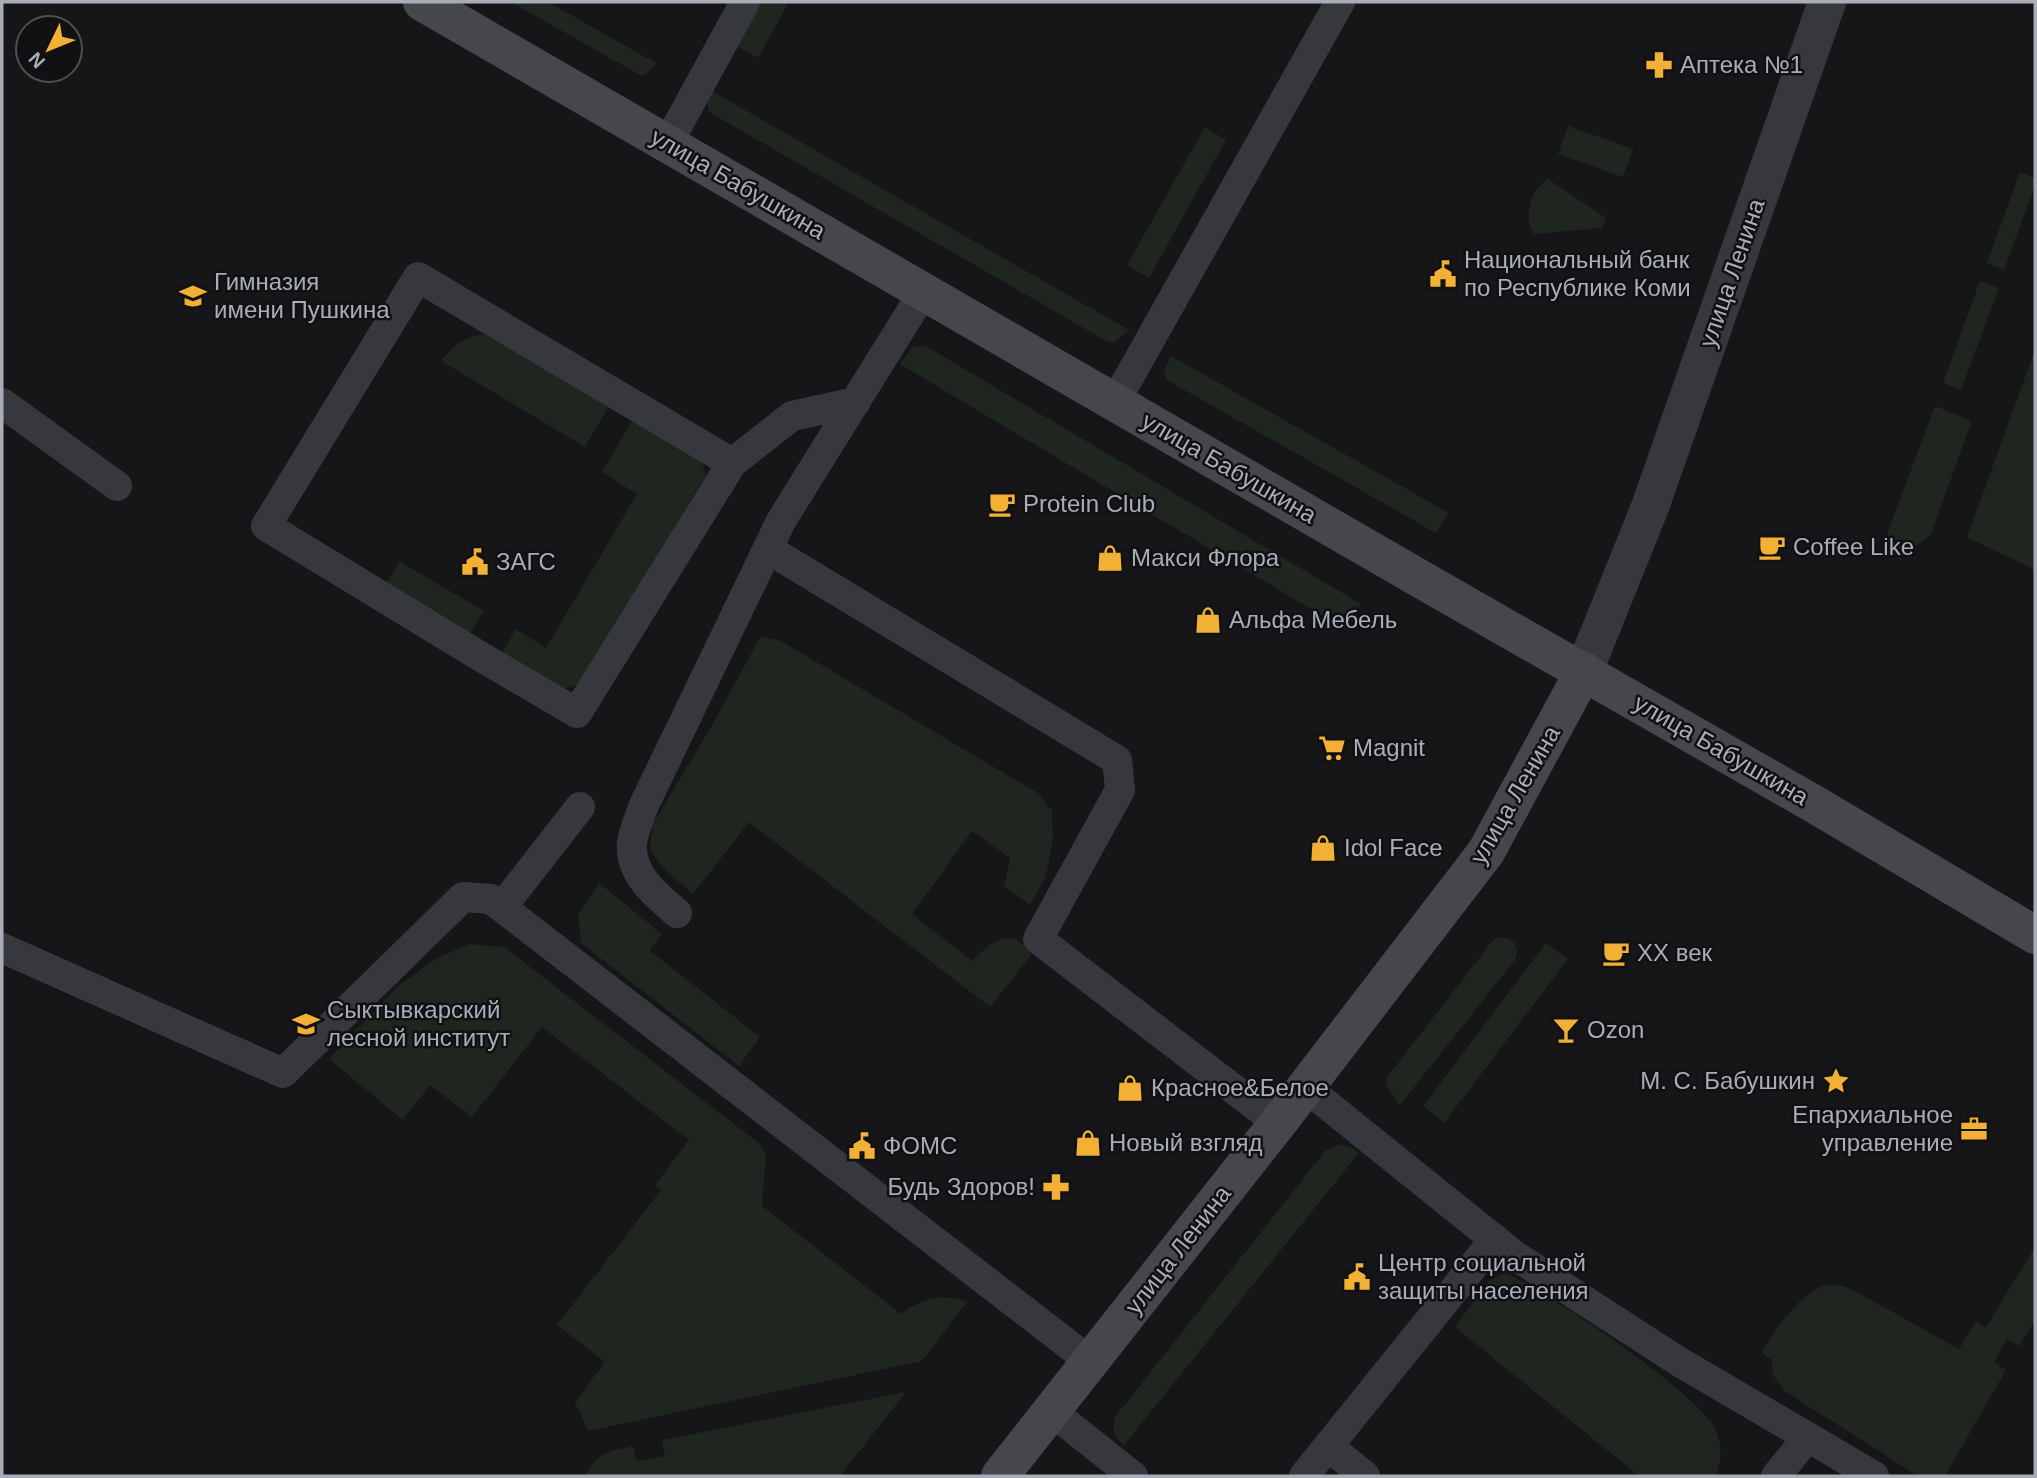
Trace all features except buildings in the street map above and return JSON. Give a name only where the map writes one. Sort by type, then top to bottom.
[{"type":"street","name":"улица Бабушкина","points":[[422,2],[1814,804],[2035,935]]},
{"type":"street","name":"улица Ленина","points":[[1000,1476],[1278,1123],[1486,852],[1584,671],[1650,507],[1827,2]]},
{"type":"lane","points":[[668,143],[745,2]]},
{"type":"lane","points":[[1115,402],[1340,2]]},
{"type":"lane","points":[[732,463],[418,277],[267,526],[578,713],[732,463],[792,416],[856,402]]},
{"type":"lane","points":[[677,913],[647,888],[634,863],[632,842],[644,806],[781,522],[924,291]]},
{"type":"lane","points":[[2,403],[117,486]]},
{"type":"lane","points":[[768,550],[1117,760],[1120,790],[1038,939],[1278,1123]]},
{"type":"lane","points":[[502,907],[580,807]]},
{"type":"lane","points":[[2,948],[283,1073],[463,897],[491,899],[1091,1362]]},
{"type":"lane","points":[[1305,1087],[1514,1255],[1574,1296],[1874,1476]]},
{"type":"lane","points":[[1304,1476],[1495,1239]]},
{"type":"lane","points":[[1051,1411],[1133,1476]]},
{"type":"lane","points":[[1776,1476],[1808,1437]]},
{"type":"lane","points":[[1328,1446],[1366,1476]]},
{"type":"shaded area","points":[[511,2],[548,2],[656,63],[645,75],[640,75]]},
{"type":"shaded area","points":[[759,2],[789,2],[758,58],[735,45]]},
{"type":"shaded area","points":[[710,90],[1129,330],[1114,343],[1108,342],[709,112],[706,100]]},
{"type":"shaded area","points":[[1568,126],[1633,149],[1623,177],[1558,154]]},
{"type":"shaded area","points":[[1205,127],[1226,140],[1149,278],[1127,265]]},
{"type":"shaded area","points":[[2020,172],[2035,178],[2035,185],[2004,270],[1987,263]]},
{"type":"shaded area","points":[[1548,179],[1606,218],[1602,228],[1534,234],[1529,220],[1530,204],[1537,189]]},
{"type":"shaded area","points":[[1980,281],[1999,288],[1961,390],[1943,383]]},
{"type":"shaded area","points":[[486,334],[609,406],[585,447],[441,361],[460,342]]},
{"type":"shaded area","points":[[924,345],[1361,604],[1346,630],[900,364],[912,348]]},
{"type":"shaded area","points":[[2035,350],[2035,570],[1967,537]]},
{"type":"shaded area","points":[[1171,356],[1449,513],[1436,533],[1167,380],[1164,371]]},
{"type":"shaded area","points":[[1935,406],[1971,423],[1931,534],[1899,560],[1884,542]]},
{"type":"shaded area","points":[[633,419],[701,459],[706,475],[580,684],[563,689],[502,653],[516,629],[546,648],[637,494],[602,472]]},
{"type":"shaded area","points":[[399,561],[484,611],[468,636],[385,586]]},
{"type":"shaded area","points":[[762,637],[781,641],[1038,793],[1052,811],[1053,842],[1045,878],[1030,905],[1004,886],[1010,858],[972,831],[912,914],[972,961],[986,948],[1001,940],[1017,940],[1024,946],[1031,955],[990,1007],[749,822],[693,894],[668,873],[650,851],[653,824]]},
{"type":"shaded area","points":[[599,883],[662,934],[649,950],[760,1037],[739,1066],[581,943],[578,914]]},
{"type":"shaded area","points":[[1503,937],[1516,945],[1515,960],[1399,1106],[1386,1084],[1388,1076],[1494,939]]},
{"type":"shaded area","points":[[1546,943],[1568,959],[1444,1123],[1423,1106]]},
{"type":"shaded area","points":[[470,944],[504,947],[760,1144],[766,1154],[762,1206],[901,1314],[916,1304],[932,1299],[949,1298],[967,1302],[922,1361],[588,1431],[575,1402],[605,1362],[557,1325],[661,1190],[655,1185],[689,1140],[542,1027],[472,1117],[430,1085],[403,1120],[329,1059],[397,987],[437,958]]},
{"type":"shaded area","points":[[1340,1144],[1359,1153],[1124,1445],[1115,1432],[1115,1417],[1325,1151]]},
{"type":"shaded area","points":[[2035,1247],[2035,1320],[2019,1346],[2007,1339],[1994,1362],[2006,1370],[1945,1476],[1918,1476],[1786,1392],[1773,1374],[1772,1360],[1761,1352],[1803,1298],[1814,1290],[1837,1285],[1853,1290],[1959,1349],[1976,1321],[1986,1327]]},
{"type":"shaded area","points":[[1504,1273],[1549,1297],[1615,1341],[1700,1409],[1713,1425],[1719,1438],[1720,1456],[1716,1476],[1639,1476],[1455,1327],[1489,1281]]},
{"type":"shaded area","points":[[906,1392],[840,1476],[585,1475],[600,1457],[616,1450],[633,1446],[637,1461],[665,1456],[662,1440]]},
{"type":"place","name":"Аптека №1","points":[[1659,65]]},
{"type":"place","name":"Национальный банк по Республике Коми","points":[[1443,274]]},
{"type":"place","name":"Гимназия имени Пушкина","points":[[193,296]]},
{"type":"place","name":"Protein Club","points":[[1002,504]]},
{"type":"place","name":"Coffee Like","points":[[1772,547]]},
{"type":"place","name":"Макси Флора","points":[[1110,558]]},
{"type":"place","name":"ЗАГС","points":[[475,562]]},
{"type":"place","name":"Альфа Мебель","points":[[1208,620]]},
{"type":"place","name":"Magnit","points":[[1332,748]]},
{"type":"place","name":"Idol Face","points":[[1323,848]]},
{"type":"place","name":"XX век","points":[[1616,953]]},
{"type":"place","name":"Сыктывкарский лесной институт","points":[[306,1024]]},
{"type":"place","name":"Ozon","points":[[1566,1030]]},
{"type":"place","name":"М. С. Бабушкин","points":[[1836,1081]]},
{"type":"place","name":"Красное&Белое","points":[[1130,1088]]},
{"type":"place","name":"Епархиальное управление","points":[[1974,1129]]},
{"type":"place","name":"Новый взгляд","points":[[1088,1143]]},
{"type":"place","name":"ФОМС","points":[[862,1146]]},
{"type":"place","name":"Будь Здоров!","points":[[1056,1187]]},
{"type":"place","name":"Центр социальной защиты населения","points":[[1357,1277]]}]
